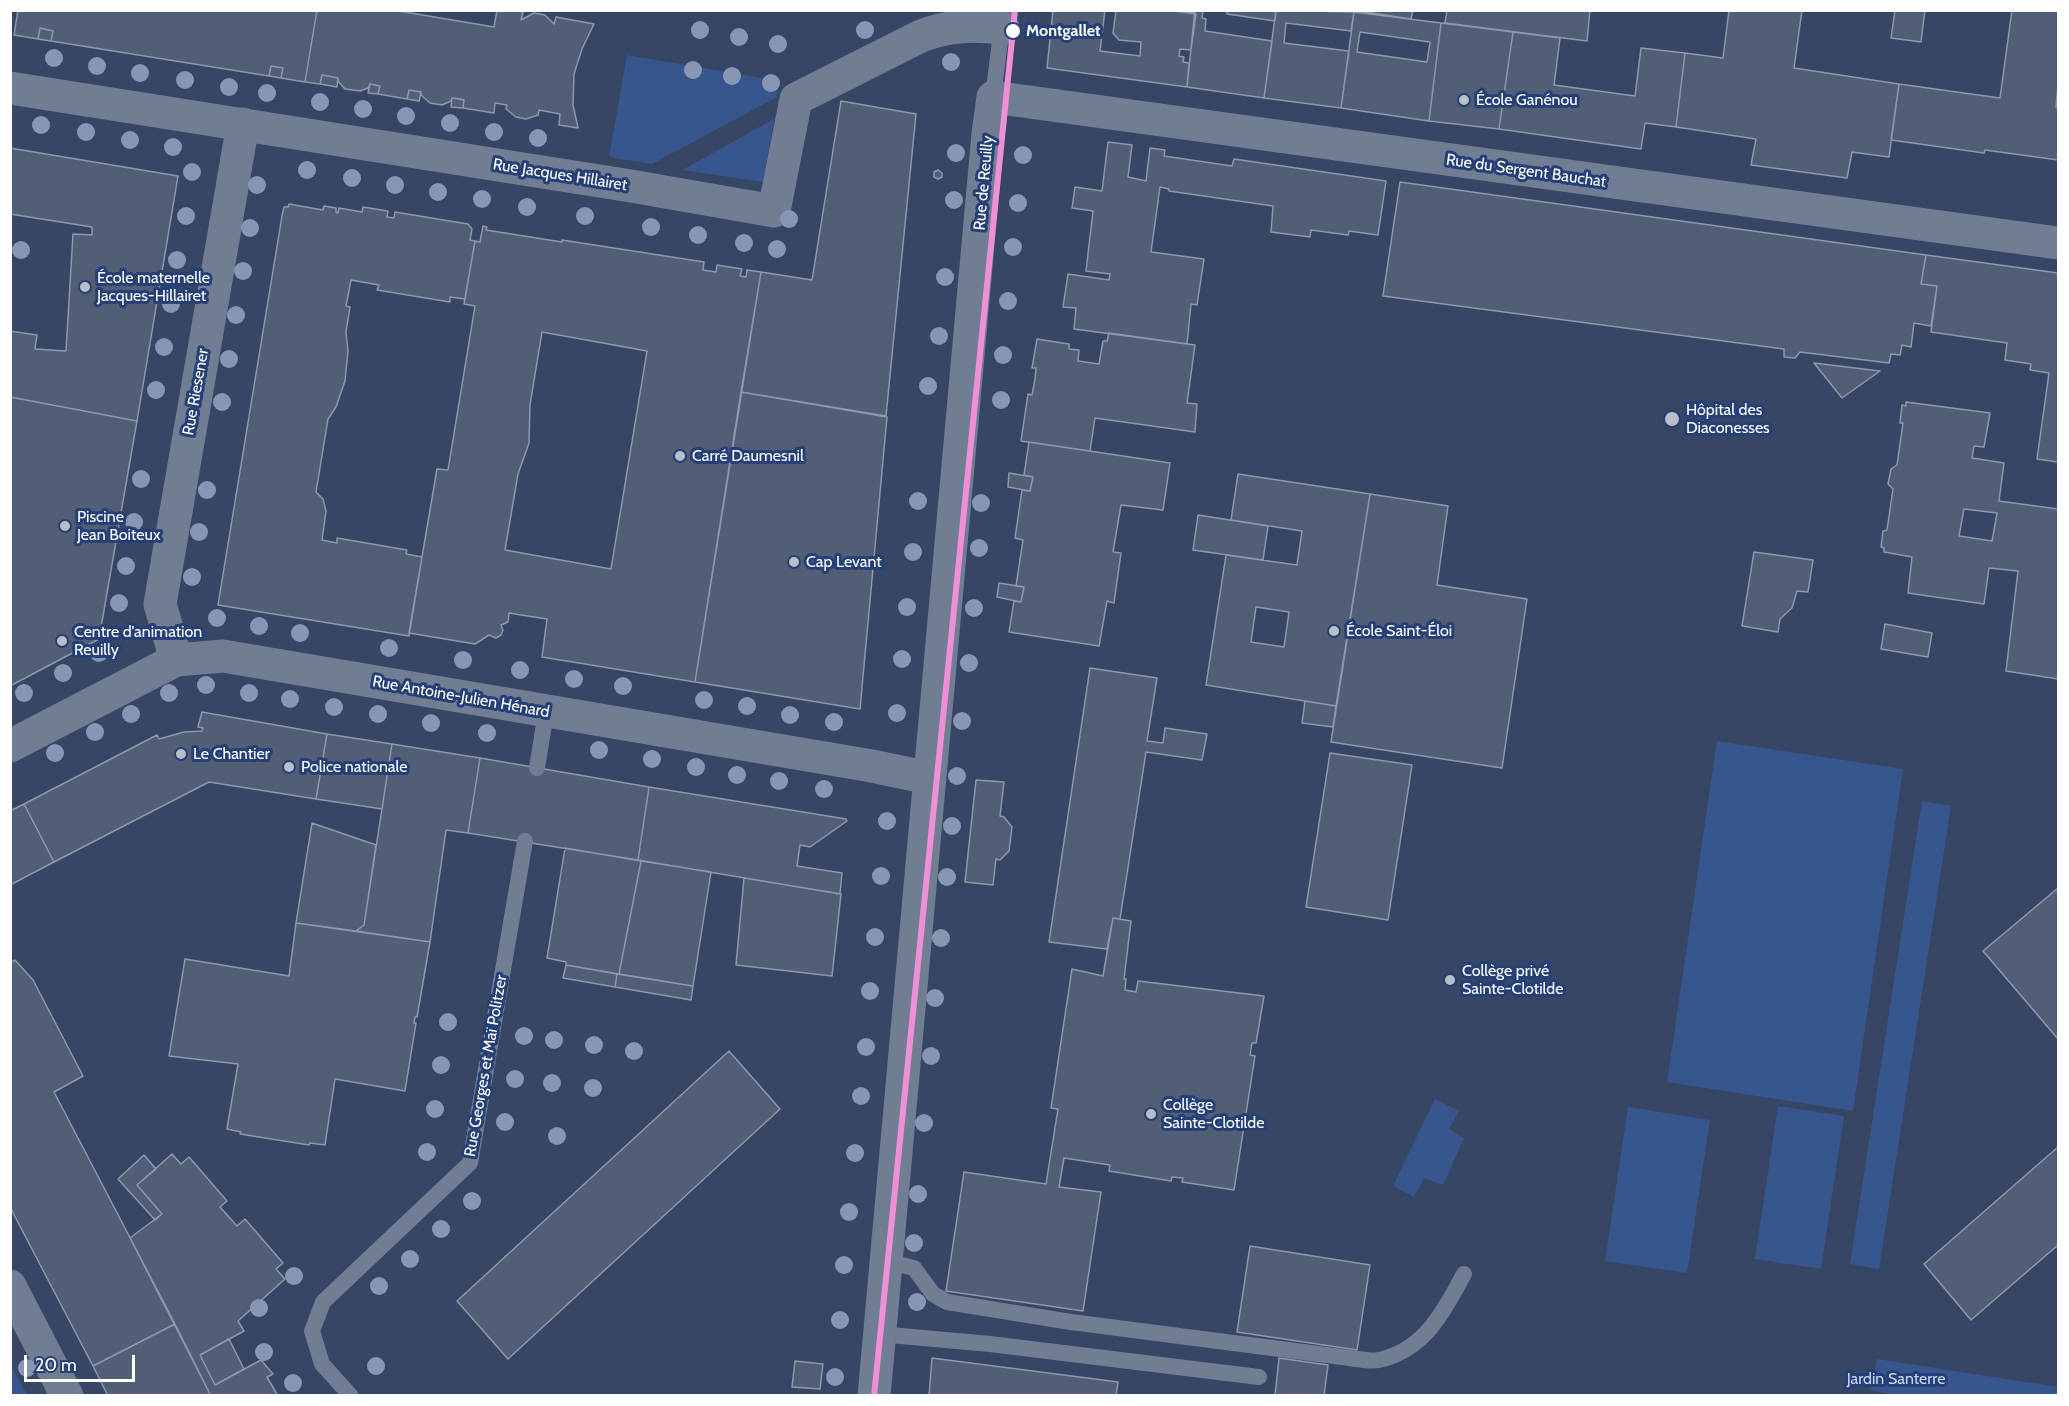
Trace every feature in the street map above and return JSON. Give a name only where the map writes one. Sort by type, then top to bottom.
[{"type":"street","name":"Rue Jacques Hillairet","points":[[10,88],[774,211],[796,99],[941,28],[978,26],[1004,19]]},
{"type":"street","name":"Rue du Sergent Bauchat","points":[[993,97],[2058,243]]},
{"type":"street","name":"Rue de Reuilly","points":[[874,1395],[993,97]]},
{"type":"street","name":"Rue Riesener","points":[[176,660],[160,604],[243,124]]},
{"type":"street","name":"Rue Antoine-Julien Hénard","points":[[10,746],[176,660],[223,656],[872,766],[929,778]]},
{"type":"street","points":[[10,1286],[67,1395]]},
{"type":"lane","name":"Rue de Reuilly","points":[[993,97],[1004,19]]},
{"type":"lane","points":[[537,768],[546,712]]},
{"type":"lane","name":"Rue Georges et Maï Politzer","points":[[351,1395],[322,1364],[312,1331],[323,1302],[470,1163],[525,842]]},
{"type":"lane","points":[[886,1262],[914,1268],[933,1294],[947,1302],[1341,1358],[1382,1360],[1415,1344],[1441,1316],[1464,1274]]},
{"type":"lane","points":[[879,1334],[990,1344],[1259,1377]]},
{"type":"green space","points":[[627,55],[779,81],[777,97],[652,164],[609,157]]},
{"type":"green space","points":[[774,119],[763,182],[682,170]]},
{"type":"green space","points":[[1717,741],[1903,769],[1853,1111],[1667,1082]]},
{"type":"green space","points":[[1922,801],[1951,806],[1879,1269],[1850,1264]]},
{"type":"green space","points":[[1435,1099],[1459,1111],[1449,1129],[1464,1138],[1443,1185],[1424,1178],[1414,1197],[1393,1186]]},
{"type":"green space","points":[[1778,1106],[1844,1116],[1821,1269],[1755,1259]]},
{"type":"green space","points":[[1628,1107],[1710,1120],[1687,1273],[1605,1261]]},
{"type":"green space","name":"Jardin Santerre","points":[[1877,1359],[2058,1387],[2058,1395],[1894,1395],[1871,1390]]},
{"type":"green space","points":[[11,1365],[27,1395],[11,1395]]},
{"type":"building","points":[[18,10],[317,10],[305,82],[281,78],[283,68],[271,66],[269,76],[51,41],[53,31],[40,28],[38,39],[14,35]]},
{"type":"building","points":[[317,10],[393,10],[494,27],[497,10],[515,10],[523,12],[521,20],[534,13],[545,15],[554,24],[556,17],[594,24],[582,49],[574,74],[573,105],[578,128],[559,125],[560,114],[539,110],[538,115],[526,119],[516,117],[506,109],[507,105],[495,103],[494,113],[463,108],[464,100],[460,99],[452,98],[451,101],[442,105],[430,103],[421,95],[421,92],[409,90],[407,99],[378,94],[380,86],[370,84],[368,88],[360,91],[345,89],[338,78],[322,75],[320,84],[305,82]]},
{"type":"building","points":[[1053,10],[1105,10],[1100,51],[1140,56],[1141,42],[1119,40],[1113,33],[1116,10],[1168,10],[1196,14],[1191,50],[1180,49],[1179,56],[1184,57],[1183,62],[1189,63],[1187,87],[1047,68]]},
{"type":"building","points":[[1177,10],[1195,10],[1195,13]]},
{"type":"building","points":[[1195,10],[1203,10],[1202,18],[1206,19],[1205,31],[1272,41],[1264,98],[1187,87]]},
{"type":"building","points":[[1227,10],[1276,10],[1275,21],[1227,14]]},
{"type":"building","points":[[1276,10],[1354,12],[1351,31],[1286,23],[1284,43],[1349,51],[1341,108],[1264,98]]},
{"type":"building","points":[[1353,10],[1413,10],[1411,19]]},
{"type":"building","points":[[1447,10],[1590,10],[1587,41],[1445,23]]},
{"type":"building","points":[[1729,10],[1802,10],[1794,68],[1899,84],[1889,157],[1852,152],[1847,178],[1751,165],[1756,139],[1676,127],[1685,53],[1723,58]]},
{"type":"building","points":[[1895,10],[1925,10],[1921,42],[1891,38]]},
{"type":"building","points":[[2012,10],[2058,10],[2056,107],[2058,107],[2058,160],[1985,150],[1984,153],[1891,140],[1899,84],[2000,98]]},
{"type":"building","points":[[1354,12],[1441,23],[1429,121],[1341,108]],"holes":[[[1360,32],[1430,42],[1427,62],[1357,52]]]},
{"type":"building","points":[[1441,23],[1513,32],[1499,129],[1429,121]]},
{"type":"building","points":[[40,28],[53,31],[51,41],[38,39]]},
{"type":"building","points":[[1513,32],[1560,38],[1554,85],[1635,96],[1641,48],[1685,53],[1676,127],[1645,123],[1641,149],[1499,129]]},
{"type":"building","points":[[271,66],[283,68],[281,78],[269,76]]},
{"type":"building","points":[[322,75],[338,78],[337,87],[320,84]]},
{"type":"building","points":[[370,84],[380,86],[378,94],[368,93]]},
{"type":"building","points":[[409,90],[421,92],[419,101],[407,99]]},
{"type":"building","points":[[452,98],[464,100],[463,108],[451,107]]},
{"type":"building","points":[[841,101],[916,114],[886,416],[741,392],[761,272],[812,280]]},
{"type":"building","points":[[1108,142],[1132,145],[1128,177],[1146,181],[1150,148],[1165,150],[1164,156],[1232,166],[1234,159],[1386,181],[1378,235],[1349,231],[1348,235],[1311,230],[1310,237],[1271,232],[1273,206],[1169,191],[1169,189],[1160,187],[1151,252],[1204,259],[1197,305],[1191,304],[1187,344],[1074,329],[1076,308],[1063,307],[1068,274],[1109,280],[1110,274],[1086,271],[1093,211],[1072,208],[1075,187],[1102,191]]},
{"type":"building","name":"École maternelle Jacques-Hillairet","points":[[10,148],[178,176],[137,421],[10,397],[10,331],[37,335],[35,349],[66,351],[73,234],[92,235],[92,227],[10,214]]},
{"type":"building","points":[[938,170],[942,173],[942,177],[938,179],[934,177],[934,172]]},
{"type":"building","points":[[1400,182],[1926,255],[1921,284],[1937,286],[1931,326],[1914,323],[1911,347],[1902,345],[1900,355],[1891,354],[1889,363],[1800,352],[1795,358],[1784,357],[1784,349],[1383,296]]},
{"type":"building","points":[[289,204],[323,210],[324,206],[336,208],[338,213],[339,208],[362,212],[363,207],[388,211],[387,217],[394,218],[395,212],[468,224],[472,229],[470,240],[475,241],[465,299],[450,297],[450,302],[377,290],[379,285],[351,280],[346,306],[350,307],[346,332],[348,351],[345,381],[336,407],[328,419],[316,492],[323,499],[326,511],[322,540],[337,543],[337,538],[407,550],[406,554],[422,557],[409,636],[218,605],[282,216],[284,207],[288,207]]},
{"type":"building","name":"Carré Daumesnil","points":[[483,226],[487,227],[486,230],[704,262],[703,270],[716,272],[717,265],[742,269],[740,276],[746,277],[747,270],[761,272],[695,682],[542,657],[547,619],[509,613],[508,622],[501,625],[503,630],[501,635],[496,638],[489,635],[475,644],[409,633],[437,469],[448,470],[475,306],[464,304],[475,241],[480,242]],"holes":[[[542,332],[647,351],[611,569],[505,550],[518,474],[529,443],[530,405]]]},
{"type":"building","points":[[1926,255],[2058,273],[2058,462],[2037,459],[2049,373],[2030,370],[2031,364],[2005,360],[2007,343],[1931,332],[1937,286],[1921,284]]},
{"type":"building","points":[[1109,333],[1195,345],[1187,403],[1197,404],[1195,432],[1095,418],[1090,451],[1021,441],[1028,394],[1032,395],[1035,379],[1036,368],[1032,368],[1037,339],[1069,344],[1069,349],[1079,350],[1078,361],[1099,364],[1103,341],[1107,341]]},
{"type":"building","points":[[1814,363],[1880,371],[1842,398]]},
{"type":"building","name":"Cap Levant","points":[[741,392],[887,417],[860,709],[695,682]]},
{"type":"building","name":"Piscine Jean Boiteux","points":[[10,397],[137,421],[99,639],[10,686]]},
{"type":"building","points":[[1906,402],[1990,413],[1984,447],[1974,446],[1972,458],[2004,463],[1999,501],[2058,509],[2058,679],[2006,671],[2018,571],[1989,568],[1984,604],[1908,593],[1912,557],[1884,552],[1884,548],[1881,547],[1883,531],[1887,530],[1893,489],[1888,484],[1891,469],[1897,465],[1903,423],[1900,423],[1902,405],[1906,406]],"holes":[[[1964,509],[1997,513],[1992,541],[1959,536]]]},
{"type":"building","points":[[1029,442],[1170,463],[1163,510],[1121,505],[1113,552],[1121,553],[1114,603],[1107,601],[1099,646],[1009,632],[1014,601],[1021,602],[1024,587],[1016,586],[1023,540],[1015,538],[1022,490],[1030,491],[1033,477],[1024,475]]},
{"type":"building","points":[[1009,473],[1033,477],[1030,491],[1008,487]]},
{"type":"building","points":[[1238,474],[1370,494],[1336,706],[1206,685],[1226,555],[1297,565],[1302,531],[1231,520]],"holes":[[[1256,607],[1289,612],[1284,647],[1251,642]]]},
{"type":"building","points":[[1370,494],[1448,506],[1437,585],[1527,599],[1502,768],[1331,742]]},
{"type":"building","points":[[1198,515],[1268,526],[1263,560],[1193,550]]},
{"type":"building","points":[[1754,552],[1813,560],[1808,592],[1797,591],[1792,608],[1780,619],[1778,632],[1742,626]]},
{"type":"building","points":[[999,583],[1024,587],[1021,602],[997,597]]},
{"type":"building","points":[[1885,624],[1932,633],[1928,657],[1881,649]]},
{"type":"building","points":[[1090,668],[1157,678],[1147,741],[1163,743],[1165,728],[1207,734],[1202,760],[1146,752],[1120,919],[1113,918],[1107,949],[1049,942]]},
{"type":"building","points":[[1305,701],[1336,706],[1333,727],[1302,723]]},
{"type":"building","points":[[202,712],[327,734],[316,799],[209,782],[54,862],[24,804],[157,735],[159,739],[184,732],[202,731],[203,728],[198,727]]},
{"type":"building","points":[[327,734],[392,744],[382,809],[316,799]]},
{"type":"building","points":[[392,744],[480,758],[468,833],[446,830],[430,942],[356,931],[364,925]]},
{"type":"building","points":[[1330,753],[1412,765],[1388,920],[1306,907]]},
{"type":"building","points":[[480,758],[649,787],[638,860],[468,833]]},
{"type":"building","points":[[976,780],[1004,782],[1000,816],[1004,817],[1012,827],[1009,851],[1000,860],[996,859],[993,885],[965,882]]},
{"type":"building","points":[[649,787],[846,819],[847,821],[810,847],[800,845],[797,866],[842,873],[840,894],[638,860]]},
{"type":"building","points":[[24,804],[54,862],[10,885],[10,811]]},
{"type":"building","points":[[312,823],[376,845],[364,925],[356,931],[296,923]]},
{"type":"building","points":[[565,848],[641,861],[619,974],[566,965],[566,962],[547,958]]},
{"type":"building","points":[[641,861],[711,872],[693,986],[619,974]]},
{"type":"building","points":[[744,878],[841,894],[832,976],[736,965]]},
{"type":"building","points":[[2058,888],[2058,1039],[1983,951]]},
{"type":"building","name":"Collège Sainte-Clotilde","points":[[1113,918],[1131,921],[1124,979],[1126,979],[1125,990],[1136,992],[1138,981],[1264,996],[1256,1043],[1252,1043],[1250,1055],[1255,1056],[1234,1190],[1182,1182],[1183,1178],[1172,1177],[1171,1181],[1109,1171],[1110,1165],[1064,1158],[1059,1187],[1101,1192],[1083,1311],[946,1291],[964,1172],[1046,1184],[1058,1109],[1051,1108],[1072,969],[1103,976]]},
{"type":"building","points":[[296,923],[430,942],[417,1017],[415,1017],[405,1091],[335,1079],[325,1145],[310,1143],[309,1145],[240,1134],[241,1132],[227,1129],[238,1064],[169,1056],[185,959],[289,976]]},
{"type":"building","points":[[15,960],[33,980],[83,1076],[54,1092],[175,1324],[93,1366],[10,1207],[10,963]]},
{"type":"building","points":[[566,965],[617,974],[615,987],[563,978]]},
{"type":"building","points":[[617,974],[693,986],[691,1000],[615,987]]},
{"type":"building","points":[[729,1051],[780,1109],[508,1359],[457,1301]]},
{"type":"building","points":[[2058,1147],[2058,1245],[1971,1320],[1924,1264]]},
{"type":"building","points":[[172,1154],[181,1164],[189,1157],[227,1201],[220,1207],[237,1226],[245,1219],[283,1263],[276,1269],[285,1279],[238,1321],[244,1331],[200,1355],[215,1385],[261,1360],[273,1374],[267,1377],[278,1396],[211,1396],[130,1238],[162,1214],[137,1185]]},
{"type":"building","points":[[144,1155],[156,1169],[137,1185],[162,1214],[155,1220],[118,1179]]},
{"type":"building","points":[[1250,1246],[1370,1265],[1357,1350],[1237,1332]]},
{"type":"building","points":[[175,1324],[211,1396],[108,1396],[93,1366]]},
{"type":"building","points":[[229,1339],[244,1369],[215,1385],[200,1355]]},
{"type":"building","points":[[932,1358],[1118,1382],[1116,1396],[929,1396]]},
{"type":"building","points":[[1279,1358],[1328,1365],[1324,1396],[1275,1396]]},
{"type":"building","points":[[795,1361],[823,1364],[820,1389],[792,1387]]},
{"type":"transit line","points":[[874,1396],[1015,10]]},
{"type":"place","name":"Montgallet","points":[[1013,31]]},
{"type":"place","name":"École Ganénou","points":[[1464,100]]},
{"type":"place","name":"École maternelle Jacques-Hillairet","points":[[85,287]]},
{"type":"place","name":"Hôpital des Diaconesses","points":[[1672,419]]},
{"type":"place","name":"Carré Daumesnil","points":[[680,456]]},
{"type":"place","name":"Piscine Jean Boiteux","points":[[65,526]]},
{"type":"place","name":"Cap Levant","points":[[794,562]]},
{"type":"place","name":"École Saint-Éloi","points":[[1334,631]]},
{"type":"place","name":"Centre d'animation Reuilly","points":[[62,641]]},
{"type":"place","name":"Le Chantier","points":[[181,754]]},
{"type":"place","name":"Police nationale","points":[[289,767]]},
{"type":"place","name":"Collège privé Sainte-Clotilde","points":[[1450,980]]},
{"type":"place","name":"Collège Sainte-Clotilde","points":[[1151,1114]]}]
